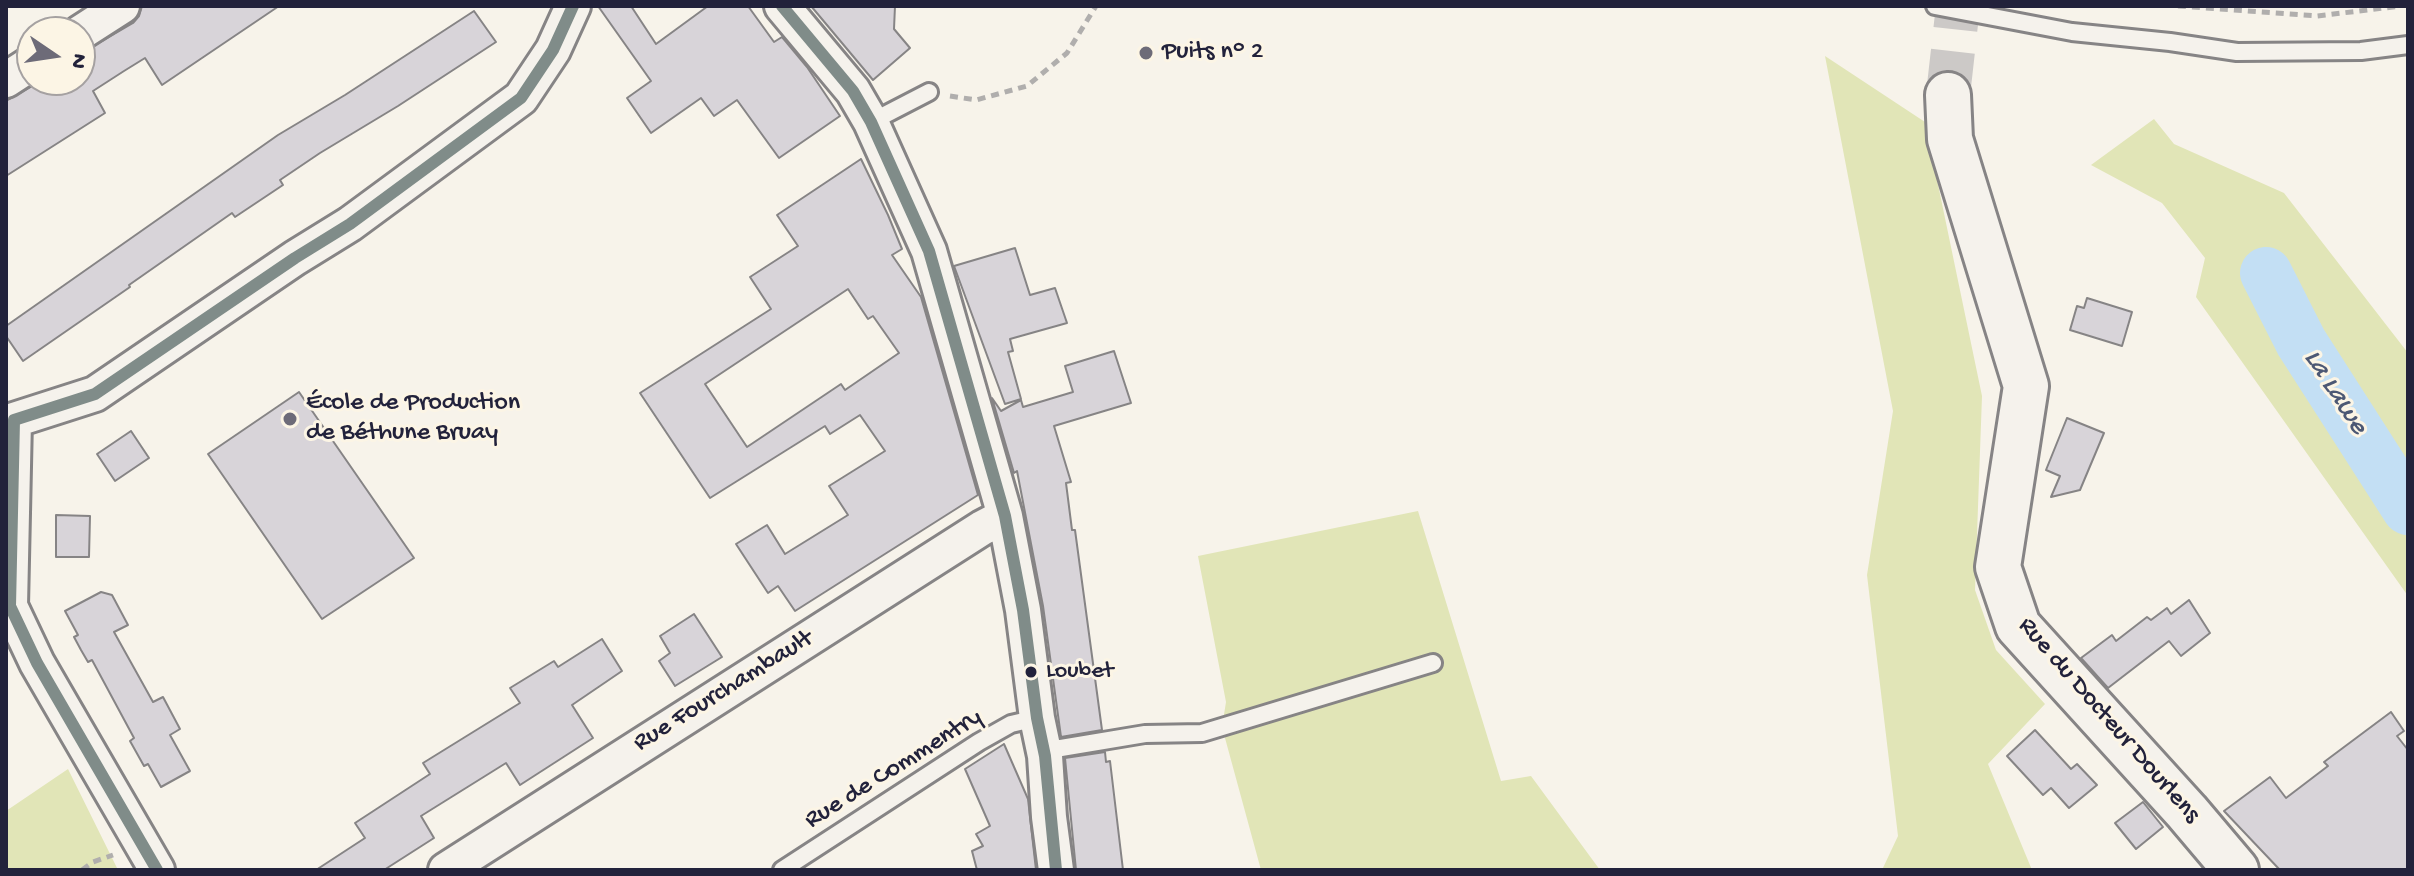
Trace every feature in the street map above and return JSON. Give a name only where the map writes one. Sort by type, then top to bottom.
[{"type":"street","points":[[96,23],[122,6]]},
{"type":"street","points":[[157,870],[8,607],[10,417],[95,394],[350,224],[521,98],[553,50],[573,6]]},
{"type":"street","points":[[782,6],[853,91],[871,122],[929,251],[1005,516],[1045,756],[1056,870]]},
{"type":"street","name":"Rue du Docteur Dourlens","points":[[1948,95],[1950,139],[2026,386],[1998,567],[2018,626],[2166,788],[2236,870]]},
{"type":"street","name":"Rue Fourchambault","points":[[446,870],[968,536],[1005,516]]},
{"type":"lane","points":[[1935,6],[2072,32],[2237,52],[2361,51],[2408,45]]},
{"type":"lane","points":[[871,122],[929,92]]},
{"type":"lane","points":[[1045,756],[1055,749],[1145,734],[1202,733],[1433,663]]},
{"type":"lane","name":"Rue de Commentry","points":[[782,870],[979,742],[1011,724],[1037,718]]},
{"type":"path","points":[[929,92],[976,100],[1027,86],[1067,53],[1096,6]]},
{"type":"path","points":[[2178,6],[2317,16],[2401,6]]},
{"type":"green space","points":[[1825,56],[1925,122],[1982,396],[1975,590],[1996,650],[2045,704],[1988,764],[2032,870],[1882,870],[1898,836],[1867,575],[1893,411]]},
{"type":"green space","points":[[2154,119],[2174,144],[2284,193],[2408,353],[2408,596],[2196,297],[2205,258],[2162,203],[2091,165]]},
{"type":"green space","points":[[1418,511],[1501,781],[1531,776],[1600,870],[1261,870],[1222,727],[1226,702],[1198,556]]},
{"type":"green space","points":[[68,769],[118,870],[6,870],[6,811]]},
{"type":"building","points":[[142,6],[279,6],[162,85],[145,58],[96,89],[96,45],[133,23]]},
{"type":"building","points":[[598,6],[631,6],[656,44],[708,6],[748,6],[774,42],[782,37],[840,116],[779,158],[737,100],[714,116],[701,98],[651,133],[627,98],[651,81]]},
{"type":"building","points":[[811,6],[895,6],[894,29],[910,48],[873,80]]},
{"type":"building","points":[[474,11],[496,42],[320,153],[280,180],[283,185],[235,217],[232,213],[23,361],[6,336],[6,326],[278,135]]},
{"type":"building","points":[[16,95],[96,96],[105,113],[6,176],[6,101]]},
{"type":"building","points":[[861,159],[902,249],[892,255],[921,297],[978,495],[795,611],[778,586],[768,593],[736,544],[767,525],[785,554],[848,515],[829,486],[885,451],[860,415],[830,434],[825,426],[710,498],[640,393],[771,309],[750,277],[798,246],[777,215]],"holes":[[[848,289],[868,319],[873,316],[899,353],[845,390],[841,384],[747,447],[705,384]]]},
{"type":"building","points":[[1015,248],[1030,295],[1055,288],[1067,323],[1010,339],[1013,351],[1008,352],[1021,399],[1005,404],[954,266]]},
{"type":"building","points":[[2087,298],[2132,312],[2122,346],[2070,330],[2077,306],[2084,308]]},
{"type":"building","points":[[1114,351],[1131,403],[1054,426],[1071,482],[1066,483],[1102,730],[1061,737],[1043,606],[1017,471],[1014,473],[992,398],[1001,411],[1021,400],[1023,407],[1073,392],[1065,366]]},
{"type":"building","points":[[299,392],[414,558],[322,619],[208,454]]},
{"type":"building","points":[[2067,418],[2104,433],[2080,490],[2051,497],[2060,476],[2046,470]]},
{"type":"building","points":[[131,431],[149,458],[115,481],[97,454]]},
{"type":"building","points":[[56,515],[90,516],[89,557],[56,557]]},
{"type":"building","points":[[101,592],[112,595],[128,625],[114,632],[153,702],[163,697],[180,729],[170,735],[190,771],[161,787],[130,741],[134,738],[92,660],[88,662],[81,650],[74,637],[78,635],[65,611]]},
{"type":"building","points":[[2189,600],[2210,633],[2181,656],[2169,641],[2108,688],[2081,658],[2112,635],[2116,641],[2147,617],[2151,620],[2167,608],[2171,614]]},
{"type":"building","points":[[694,614],[722,657],[675,686],[659,661],[670,653],[660,636]]},
{"type":"building","points":[[602,639],[622,671],[572,705],[593,738],[520,785],[506,763],[421,816],[434,838],[384,870],[316,870],[365,838],[355,823],[430,774],[423,763],[520,703],[510,688],[554,661],[558,667]]},
{"type":"building","points":[[2391,712],[2404,731],[2397,736],[2408,750],[2408,870],[2280,870],[2224,811],[2270,777],[2286,798],[2328,766],[2324,762]]},
{"type":"building","points":[[2035,730],[2071,769],[2077,764],[2097,785],[2069,808],[2051,788],[2043,795],[2007,756]]},
{"type":"building","points":[[1004,744],[1028,799],[1036,870],[977,870],[972,851],[983,846],[976,834],[990,826],[965,769]]},
{"type":"building","points":[[1105,752],[1106,762],[1110,761],[1123,870],[1076,870],[1065,758]]},
{"type":"building","points":[[2143,802],[2163,827],[2136,849],[2115,823]]},
{"type":"waterway","name":"La Lawe","points":[[2266,273],[2301,342],[2408,509]]},
{"type":"tunnel","points":[[1948,95],[1958,6]]},
{"type":"transit line","points":[[157,870],[37,663],[10,606],[14,420],[95,394],[350,224],[521,98],[553,50],[573,6]]},
{"type":"transit line","points":[[782,6],[853,91],[871,122],[929,251],[1005,516],[1045,756],[1056,870]]},
{"type":"place","name":"Puits n° 2","points":[[1146,53]]},
{"type":"place","name":"École de Production de Béthune Bruay","points":[[290,419]]},
{"type":"place","name":"Loubet","points":[[1031,672]]}]
